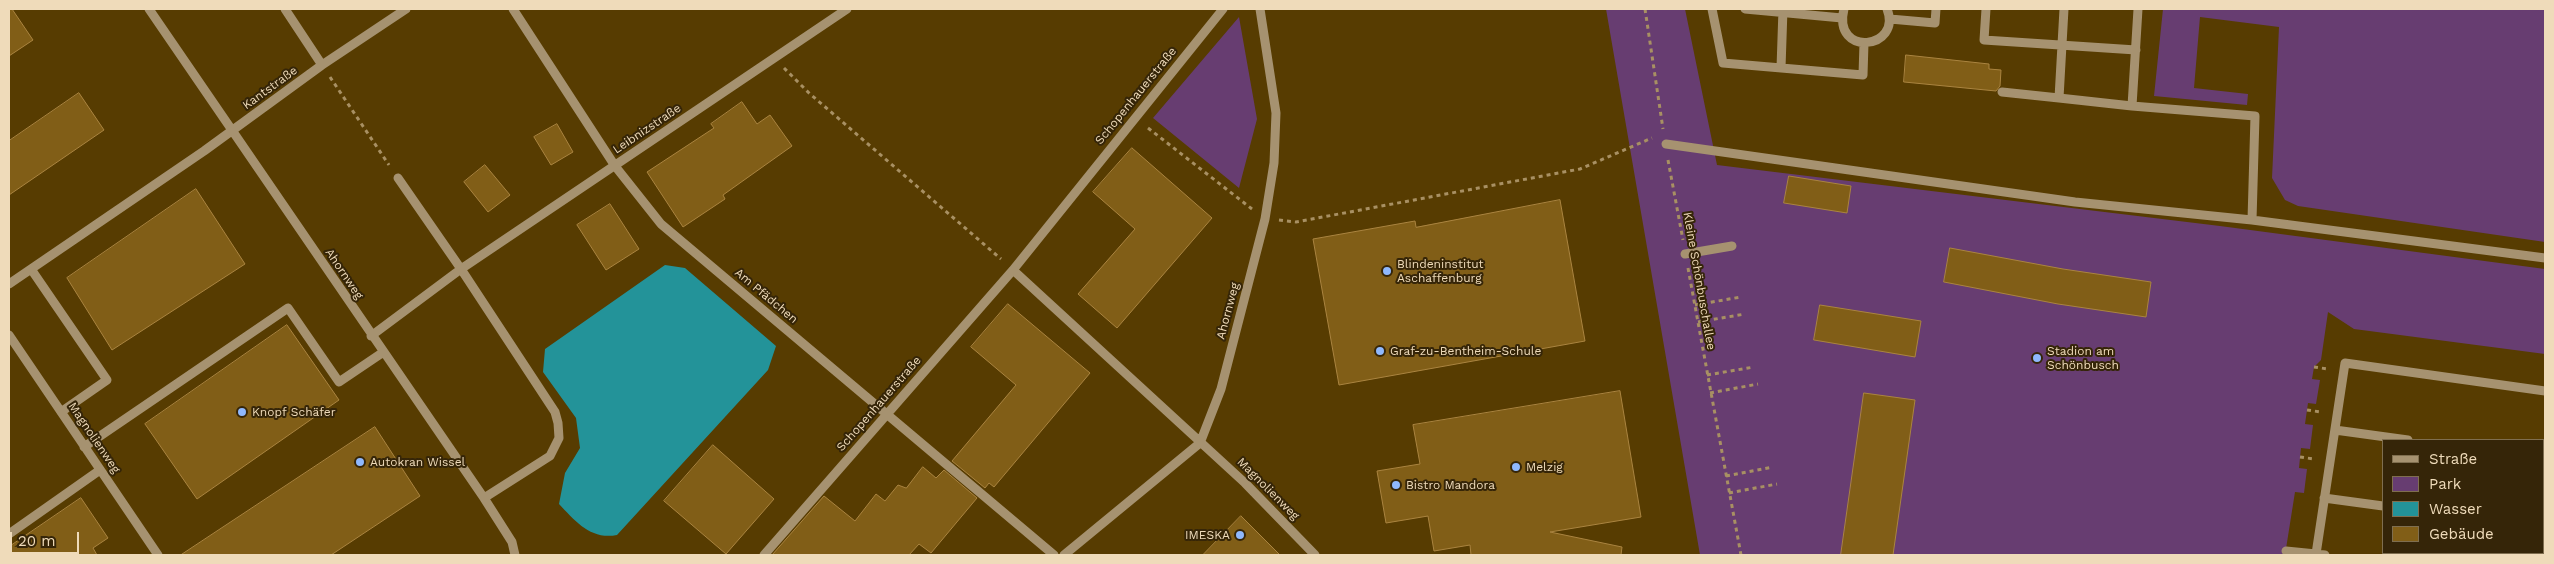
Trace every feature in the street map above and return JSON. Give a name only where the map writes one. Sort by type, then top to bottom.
[{"type":"street","name":"Ahornweg","points":[[149,9],[371,336],[484,498],[512,542],[515,555]]},
{"type":"street","points":[[285,9],[322,65]]},
{"type":"street","name":"Kantstraße","points":[[9,284],[232,130],[322,65],[406,9]]},
{"type":"street","name":"Am Pfädchen","points":[[513,9],[615,166],[661,224],[888,413],[1054,555]]},
{"type":"street","name":"Leibnizstraße","points":[[371,336],[461,270],[847,9]]},
{"type":"street","name":"Schopenhauerstraße","points":[[764,555],[1013,270],[1134,117],[1223,9]]},
{"type":"street","name":"Ahornweg","points":[[1200,443],[1220,389],[1265,219],[1274,163],[1276,113],[1260,9]]},
{"type":"street","points":[[1712,9],[1723,63],[1863,75],[1864,43]]},
{"type":"street","points":[[1745,9],[1843,13],[1843,26],[1850,37],[1864,43],[1873,42],[1882,37],[1889,28],[1890,19],[1887,9]]},
{"type":"street","points":[[1890,19],[1935,23],[1936,9]]},
{"type":"street","points":[[1986,9],[1984,40],[2136,50]]},
{"type":"street","points":[[2059,98],[2064,9]]},
{"type":"street","points":[[2132,106],[2138,9]]},
{"type":"street","points":[[1781,68],[1783,10]]},
{"type":"street","points":[[2002,92],[2132,106],[2255,116],[2252,220]]},
{"type":"street","points":[[1666,144],[2075,202],[2252,220],[2545,258]]},
{"type":"street","points":[[398,178],[555,412],[558,423],[559,438],[550,456],[484,498]]},
{"type":"street","points":[[1685,254],[1732,246]]},
{"type":"street","points":[[31,269],[108,380],[61,412]]},
{"type":"street","points":[[1013,270],[1200,443],[1064,555]]},
{"type":"street","points":[[84,447],[288,308],[339,382],[382,352]]},
{"type":"street","name":"Magnolienweg","points":[[9,335],[158,555]]},
{"type":"street","points":[[2286,551],[2321,555],[2324,498],[2345,363],[2545,391]]},
{"type":"street","points":[[2334,430],[2401,439]]},
{"type":"street","name":"Magnolienweg","points":[[1200,443],[1245,483],[1316,555]]},
{"type":"street","points":[[9,534],[100,470]]},
{"type":"street","points":[[2324,498],[2382,506]]},
{"type":"path","name":"Kleine Schönbuschallee","points":[[1645,9],[1685,254],[1741,555]]},
{"type":"path","points":[[774,58],[809,93],[1013,270]]},
{"type":"path","points":[[322,65],[398,178]]},
{"type":"path","points":[[1134,117],[1265,219],[1296,222],[1580,170],[1664,133]]},
{"type":"path","points":[[1695,305],[1741,297]]},
{"type":"path","points":[[1698,322],[1745,314]]},
{"type":"path","points":[[1707,375],[1754,366]]},
{"type":"path","points":[[1710,392],[1758,384]]},
{"type":"path","points":[[1726,476],[1773,467]]},
{"type":"path","points":[[1729,494],[1776,484]]},
{"type":"green space","name":"Stadion am Schönbusch","points":[[1606,9],[1685,9],[1717,165],[2220,226],[2545,269],[2545,354],[2354,329],[2328,312],[2321,360],[2314,367],[2312,379],[2320,380],[2316,404],[2308,403],[2305,424],[2313,425],[2310,449],[2301,448],[2299,468],[2307,469],[2304,493],[2295,492],[2285,555],[1700,555]]},
{"type":"green space","points":[[2163,9],[2545,9],[2545,242],[2298,206],[2285,200],[2272,178],[2279,27],[2200,17],[2194,88],[2248,94],[2247,105],[2154,96]]},
{"type":"green space","points":[[1239,17],[1257,119],[1239,188],[1153,118]]},
{"type":"water","points":[[665,265],[685,268],[776,346],[768,370],[617,535],[599,535],[578,523],[559,504],[565,473],[580,448],[576,418],[543,372],[545,349]]},
{"type":"building","points":[[9,9],[12,9],[33,40],[9,56]]},
{"type":"building","points":[[1906,55],[1989,64],[1989,69],[2001,70],[2000,86],[1996,91],[1904,82]]},
{"type":"building","points":[[79,93],[104,130],[9,195],[9,141]]},
{"type":"building","points":[[742,102],[757,124],[770,115],[792,146],[723,195],[725,199],[683,227],[647,172],[714,128],[711,124]]},
{"type":"building","points":[[557,124],[573,152],[551,165],[534,137]]},
{"type":"building","points":[[1132,148],[1212,218],[1117,328],[1078,294],[1135,229],[1093,192]]},
{"type":"building","points":[[485,165],[510,195],[488,212],[464,182]]},
{"type":"building","points":[[1789,176],[1851,186],[1847,213],[1784,203]]},
{"type":"building","points":[[196,189],[245,264],[112,350],[67,278]]},
{"type":"building","name":"Blindeninstitut Aschaffenburg","points":[[1560,200],[1585,341],[1339,385],[1313,239],[1415,221],[1416,227]]},
{"type":"building","points":[[610,204],[639,249],[606,270],[577,225]]},
{"type":"building","points":[[1950,248],[2063,269],[2151,282],[2146,317],[2058,304],[1944,282]]},
{"type":"building","points":[[1008,304],[1090,373],[994,487],[989,483],[985,488],[952,461],[1016,385],[971,347]]},
{"type":"building","points":[[1820,305],[1921,321],[1915,357],[1814,340]]},
{"type":"building","name":"Knopf Schäfer","points":[[287,325],[339,400],[197,499],[145,424]]},
{"type":"building","name":"Melzig","points":[[1620,391],[1641,517],[1550,532],[1622,547],[1621,555],[1471,555],[1470,545],[1434,551],[1428,516],[1386,523],[1377,471],[1420,464],[1413,425]]},
{"type":"building","points":[[1864,393],[1915,400],[1893,555],[1841,555]]},
{"type":"building","name":"Autokran Wissel","points":[[375,427],[420,496],[331,555],[181,555]]},
{"type":"building","points":[[713,445],[774,499],[726,554],[664,501]]},
{"type":"building","points":[[923,467],[936,478],[944,470],[977,498],[931,553],[919,544],[909,555],[772,555],[824,496],[855,521],[876,494],[885,501],[898,485],[906,488]]},
{"type":"building","points":[[81,498],[108,538],[93,548],[97,555],[9,555],[9,547]]},
{"type":"building","points":[[1241,516],[1280,555],[1203,555]]},
{"type":"place","name":"Blindeninstitut Aschaffenburg","points":[[1387,271]]},
{"type":"place","name":"Graf-zu-Bentheim-Schule","points":[[1380,351]]},
{"type":"place","name":"Stadion am Schönbusch","points":[[2037,358]]},
{"type":"place","name":"Knopf Schäfer","points":[[242,412]]},
{"type":"place","name":"Autokran Wissel","points":[[360,462]]},
{"type":"place","name":"Melzig","points":[[1516,467]]},
{"type":"place","name":"Bistro Mandora","points":[[1396,485]]},
{"type":"place","name":"IMESKA","points":[[1240,535]]}]
